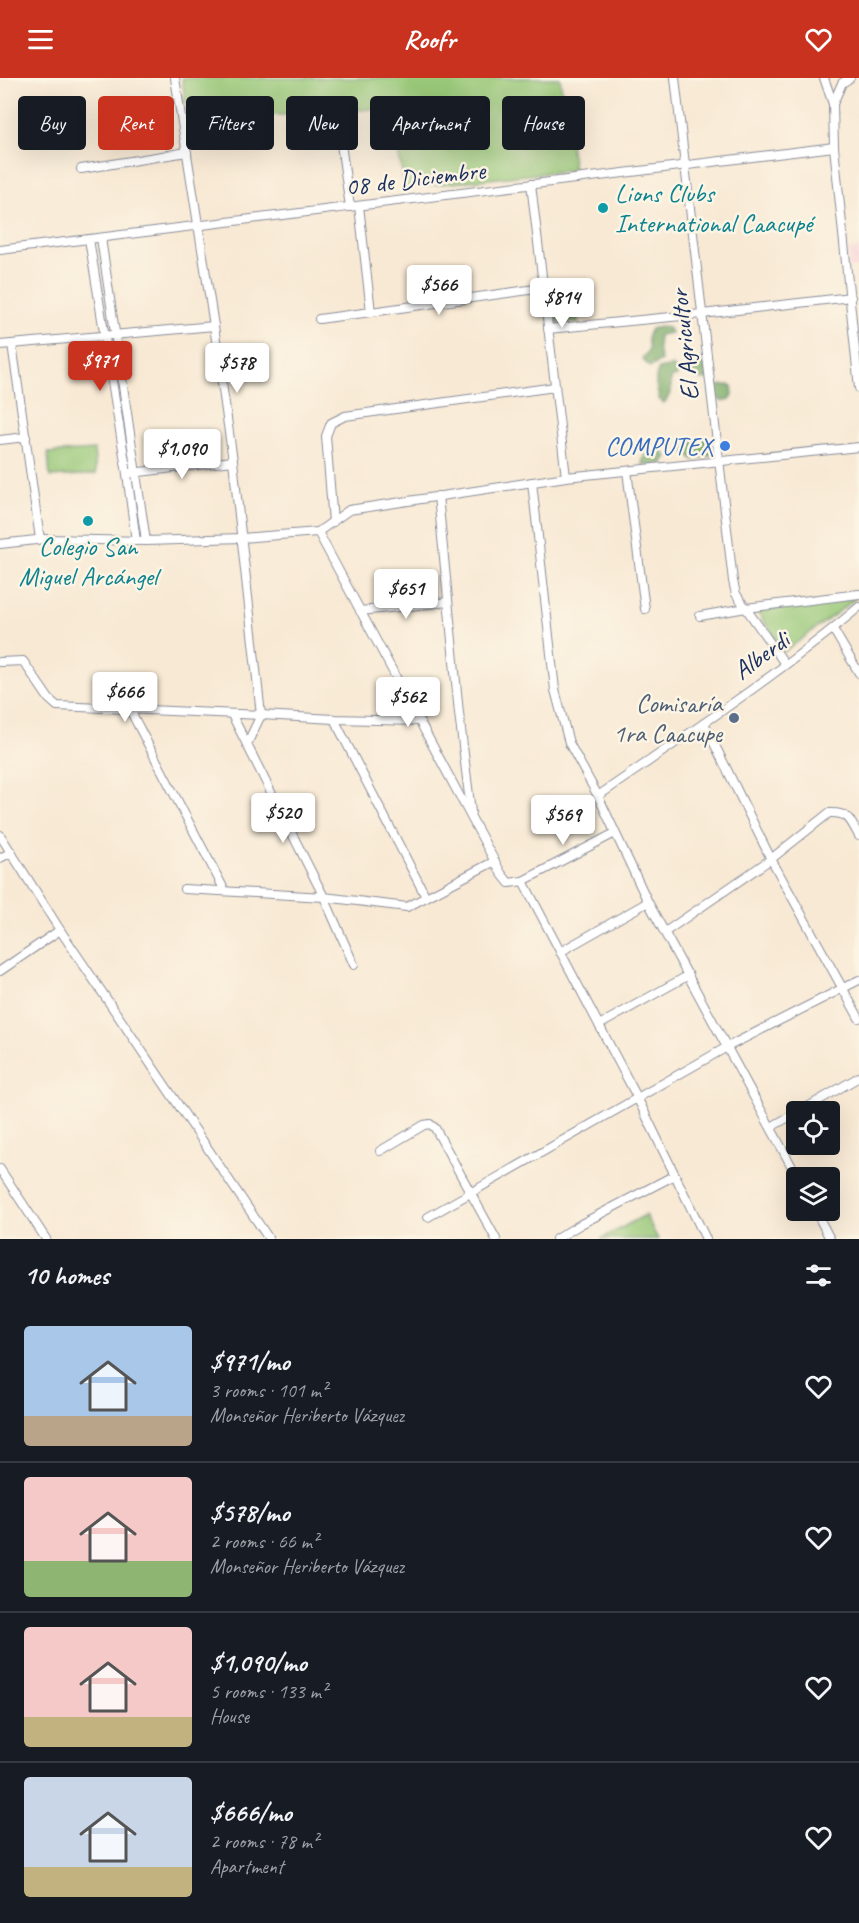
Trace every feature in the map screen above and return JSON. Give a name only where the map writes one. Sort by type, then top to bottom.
[{"type":"street","points":[[175,78],[233,461],[261,715],[246,744]]},
{"type":"street","name":"El Agricultor","points":[[675,78],[733,581],[736,594],[785,664]]},
{"type":"street","points":[[824,78],[833,104],[834,147],[859,388]]},
{"type":"street","points":[[833,104],[842,83],[850,78]]},
{"type":"street","name":"08 de Diciembre","points":[[0,250],[834,147]]},
{"type":"street","points":[[342,150],[350,207]]},
{"type":"street","points":[[81,169],[187,152]]},
{"type":"street","points":[[531,184],[566,477]]},
{"type":"street","points":[[359,206],[371,312]]},
{"type":"street","points":[[101,238],[131,473],[136,541]]},
{"type":"street","points":[[88,239],[131,473],[146,541]]},
{"type":"street","points":[[318,319],[543,288]]},
{"type":"street","points":[[548,329],[851,297]]},
{"type":"street","points":[[0,345],[214,326]]},
{"type":"street","points":[[12,344],[40,539]]},
{"type":"street","points":[[333,522],[327,436],[331,423],[345,416],[555,387]]},
{"type":"street","points":[[0,440],[26,437]]},
{"type":"street","points":[[0,544],[40,539],[146,541],[242,538],[318,532],[349,510],[438,496],[566,477],[859,447]]},
{"type":"street","points":[[131,473],[233,461]]},
{"type":"street","points":[[627,471],[645,609]]},
{"type":"street","points":[[532,482],[555,690],[569,742],[598,796],[648,902],[792,1167]]},
{"type":"street","points":[[438,496],[472,819]]},
{"type":"street","points":[[318,532],[501,873],[509,883],[523,881],[615,833]]},
{"type":"street","points":[[700,616],[859,594]]},
{"type":"street","points":[[360,611],[448,602]]},
{"type":"street","name":"Alberdi","points":[[598,796],[704,723],[833,629],[859,607]]},
{"type":"street","points":[[833,629],[859,673]]},
{"type":"street","points":[[0,662],[23,662],[49,699],[57,706],[419,721]]},
{"type":"street","points":[[130,710],[225,891]]},
{"type":"street","points":[[232,715],[324,897],[354,965]]},
{"type":"street","points":[[334,719],[426,897]]},
{"type":"street","points":[[704,723],[771,859],[859,1018]]},
{"type":"street","points":[[666,932],[771,859],[829,813],[841,812],[848,817],[859,836]]},
{"type":"street","points":[[0,835],[60,930],[269,1239]]},
{"type":"street","points":[[0,858],[12,852]]},
{"type":"street","points":[[184,889],[324,897],[407,907],[495,861]]},
{"type":"street","points":[[523,881],[637,1097],[706,1239]]},
{"type":"street","points":[[560,952],[648,902]]},
{"type":"street","points":[[0,971],[60,930]]},
{"type":"street","points":[[599,1025],[689,975]]},
{"type":"street","points":[[428,1216],[727,1047],[859,980]]},
{"type":"street","points":[[816,1101],[859,1077]]},
{"type":"street","points":[[771,1127],[786,1118]]},
{"type":"street","points":[[380,1151],[424,1125],[430,1124],[435,1128],[496,1239]]},
{"type":"street","points":[[0,1169],[46,1239]]},
{"type":"street","points":[[556,1239],[675,1175]]},
{"type":"street","points":[[821,1221],[830,1239]]},
{"type":"shaded area","points":[[859,248],[859,267],[848,268],[849,250]]},
{"type":"green space","points":[[182,78],[560,78],[563,96],[502,96],[502,150],[571,150],[574,170],[405,188],[398,150],[490,150],[490,96],[370,96],[370,109],[358,110],[358,96],[286,96],[286,115],[274,115],[274,96],[186,96],[186,107]]},
{"type":"green space","points":[[554,309],[568,309],[568,315],[579,319],[578,323],[551,323],[550,314]]},
{"type":"green space","points":[[668,327],[671,333],[659,335],[658,349],[661,361],[650,367],[642,359],[649,350],[647,337],[651,329]]},
{"type":"green space","points":[[701,362],[706,364],[707,380],[697,379],[692,374],[692,364]]},
{"type":"green space","points":[[672,366],[676,369],[677,376],[671,378],[670,394],[664,403],[659,399],[656,376],[659,369]]},
{"type":"green space","points":[[716,386],[732,386],[733,394],[730,400],[721,401],[715,394]]},
{"type":"green space","points":[[704,438],[712,444],[712,455],[694,460],[683,451],[693,441]]},
{"type":"green space","points":[[658,447],[667,456],[662,464],[653,466],[642,464],[645,453]]},
{"type":"green space","points":[[94,450],[96,474],[50,477],[48,453]]},
{"type":"green space","points":[[857,598],[784,652],[757,611]]},
{"type":"green space","points":[[645,1215],[658,1239],[601,1239]]},
{"type":"place","name":"Lions Clubs International Caacupé","points":[[603,208]]},
{"type":"place","name":"COMPUTEX","points":[[725,446]]},
{"type":"place","name":"Colegio San Miguel Arcángel","points":[[88,521]]},
{"type":"place","name":"Comisaría 1ra Caacupe","points":[[734,718]]}]
